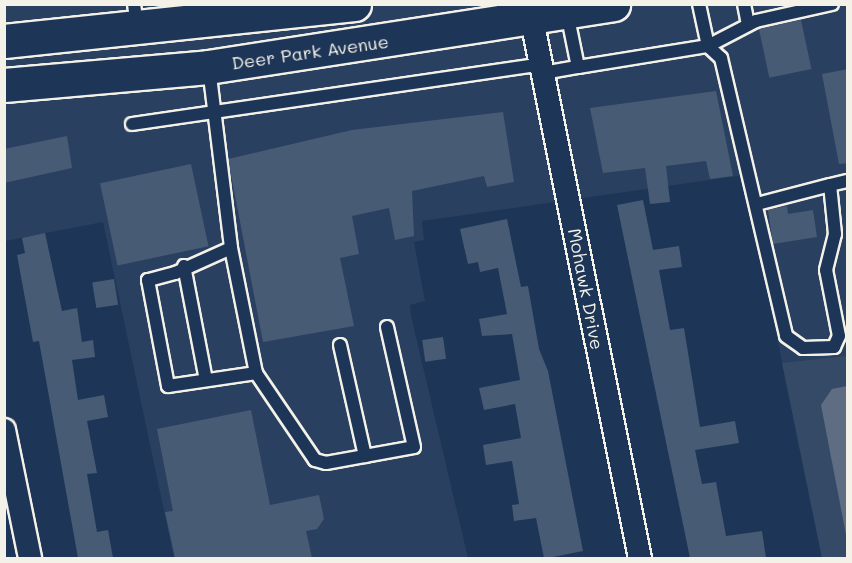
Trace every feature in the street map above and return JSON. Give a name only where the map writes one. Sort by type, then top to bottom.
[{"type":"main road","points":[[4,41],[136,18],[354,4]]},
{"type":"main road","name":"Deer Park Avenue","points":[[4,85],[208,66],[532,20],[613,4]]},
{"type":"street","name":"Mohawk Drive","points":[[532,20],[640,558]]},
{"type":"street","points":[[4,430],[30,558]]},
{"type":"lane","points":[[699,4],[708,46],[721,58],[757,204],[786,336],[803,348],[834,347],[839,336],[826,270],[835,234],[830,185]]},
{"type":"lane","points":[[744,4],[748,25]]},
{"type":"lane","points":[[132,124],[542,68],[579,68],[708,46],[748,25],[832,4]]},
{"type":"lane","points":[[567,14],[579,68]]},
{"type":"lane","points":[[208,66],[231,248],[256,373],[308,454],[326,463],[414,447],[387,327]]},
{"type":"lane","points":[[757,204],[848,181]]},
{"type":"lane","points":[[231,248],[184,266],[175,273],[148,280],[168,386],[256,373]]},
{"type":"lane","points":[[184,266],[206,380]]},
{"type":"lane","points":[[339,345],[365,456]]},
{"type":"shaded area","points":[[5,5],[847,5],[847,558],[822,558],[744,175],[422,221],[424,240],[414,242],[425,301],[410,305],[411,316],[468,558],[174,558],[103,222],[5,241]]},
{"type":"shaded area","points":[[847,356],[847,558],[822,558],[782,363]]},
{"type":"shaded area","points":[[848,386],[847,540],[821,405],[832,389]]},
{"type":"building","points":[[801,20],[811,69],[769,78],[759,29]]},
{"type":"building","points":[[848,69],[848,163],[839,164],[822,74]]},
{"type":"building","points":[[716,91],[733,176],[710,179],[706,161],[666,166],[670,202],[650,204],[645,168],[603,173],[590,108]]},
{"type":"building","points":[[503,112],[514,182],[487,187],[484,176],[412,191],[414,236],[395,240],[389,208],[352,216],[359,254],[340,258],[354,326],[263,342],[228,159],[352,130]]},
{"type":"building","points":[[67,136],[72,168],[4,183],[4,149]]},
{"type":"building","points":[[191,164],[208,246],[117,266],[100,183]]},
{"type":"building","points":[[643,200],[653,250],[679,246],[682,267],[659,270],[670,330],[684,328],[700,427],[735,421],[739,443],[695,450],[702,484],[716,482],[726,536],[762,531],[766,558],[690,558],[617,205]]},
{"type":"building","points":[[787,206],[788,214],[813,210],[817,237],[773,244],[768,210]]},
{"type":"building","points":[[507,219],[521,287],[528,286],[539,349],[548,371],[583,551],[548,558],[544,558],[536,518],[514,521],[512,505],[519,504],[512,461],[486,465],[483,445],[521,438],[515,404],[484,410],[479,388],[520,380],[512,334],[482,336],[479,319],[507,314],[498,268],[480,272],[478,262],[468,264],[460,229]]},
{"type":"building","points":[[45,233],[62,311],[77,308],[82,342],[93,340],[95,357],[72,360],[78,400],[104,395],[108,417],[87,421],[97,473],[87,474],[97,532],[108,530],[113,558],[78,558],[39,341],[33,342],[17,255],[25,253],[22,238]]},
{"type":"building","points":[[114,279],[118,305],[96,308],[92,282]]},
{"type":"building","points":[[443,337],[446,359],[425,362],[422,340]]},
{"type":"building","points":[[251,410],[270,505],[319,495],[324,519],[317,529],[306,531],[312,558],[175,558],[165,512],[173,511],[157,429]]}]
